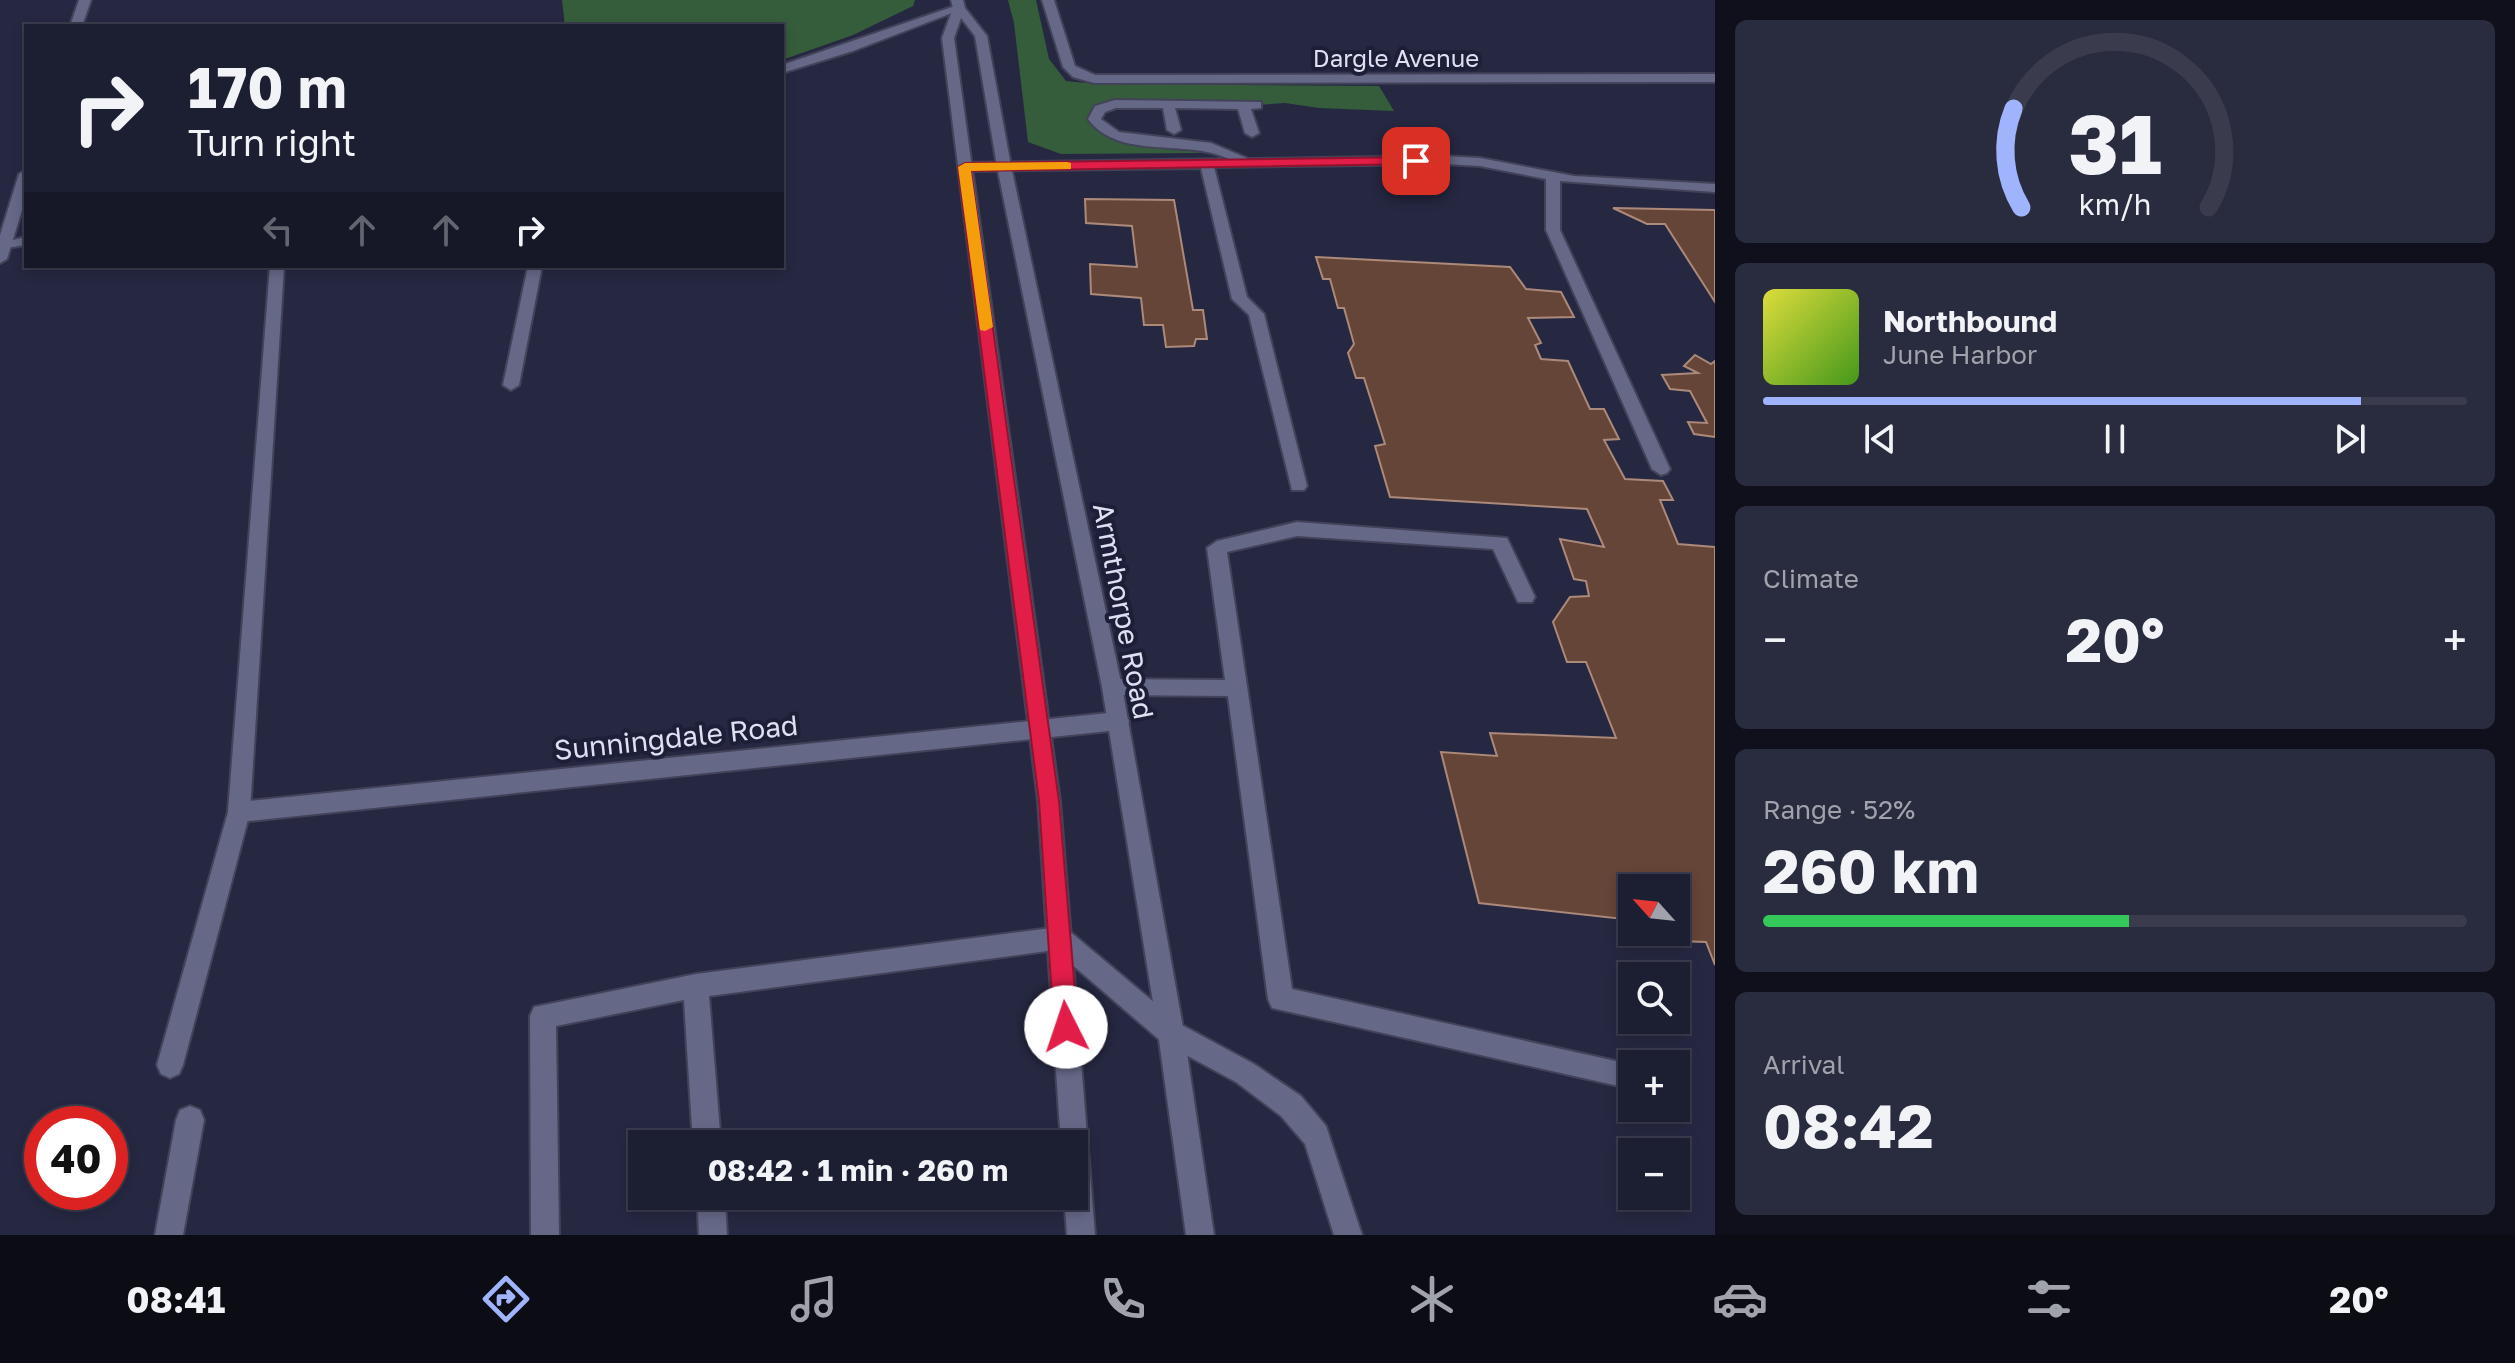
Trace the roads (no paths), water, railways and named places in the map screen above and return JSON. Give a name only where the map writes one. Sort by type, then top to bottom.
[{"type":"street","points":[[77,24],[85,0]]},
{"type":"street","name":"Dargle Avenue","points":[[1048,0],[1069,67],[1077,74],[1094,79],[1715,78]]},
{"type":"street","points":[[784,68],[832,56],[958,4]]},
{"type":"street","points":[[958,4],[948,38],[1049,801],[1081,1235]]},
{"type":"street","name":"Armthorpe Road","points":[[958,4],[981,36],[1004,166],[1112,687],[1171,1033],[1200,1235]]},
{"type":"street","points":[[1249,164],[1215,147],[1118,136],[1102,130],[1094,119],[1100,109],[1115,104],[1250,105],[1252,133]]},
{"type":"street","points":[[1168,104],[1174,130]]},
{"type":"street","points":[[965,167],[1445,160],[1480,162],[1553,177],[1715,188]]},
{"type":"street","points":[[1207,165],[1240,299],[1256,314],[1298,486]]},
{"type":"street","points":[[1553,177],[1553,230],[1661,469]]},
{"type":"street","points":[[2,252],[24,180]]},
{"type":"street","points":[[2,252],[24,242]]},
{"type":"street","points":[[170,1065],[239,812],[277,268]]},
{"type":"street","points":[[511,385],[535,268]]},
{"type":"street","points":[[1525,597],[1500,543],[1297,529],[1217,548],[1281,999],[1618,1075]]},
{"type":"street","points":[[1112,687],[1237,688]]},
{"type":"street","name":"Sunningdale Road","points":[[239,812],[1118,721]]},
{"type":"street","points":[[545,1235],[543,1016],[696,986],[1059,938],[1171,1033],[1245,1073],[1291,1106],[1316,1136],[1348,1235]]},
{"type":"street","points":[[696,986],[706,1130]]},
{"type":"street","points":[[169,1235],[190,1120]]},
{"type":"street","points":[[712,1210],[713,1235]]}]
